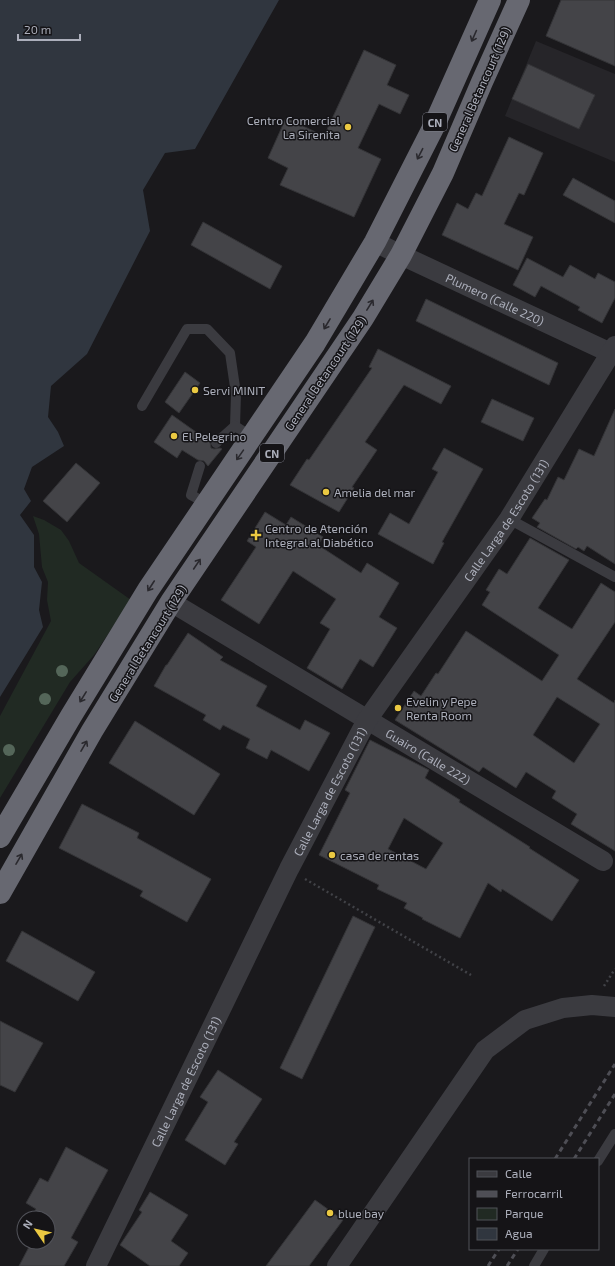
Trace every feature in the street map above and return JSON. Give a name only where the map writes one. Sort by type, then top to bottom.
[{"type":"highway","name":"General Betancourt (129)","points":[[0,837],[71,716],[148,590],[206,503],[243,432],[315,344],[375,242],[433,128],[490,0]]},
{"type":"highway","name":"General Betancourt (129)","points":[[0,893],[92,731],[171,602],[363,318],[401,255],[443,173],[519,0]]},
{"type":"street","name":"Plumero (Calle 220)","points":[[375,242],[614,352]]},
{"type":"street","name":"Calle Larga de Escoto (131)","points":[[96,1266],[289,869],[367,720],[509,519],[614,352]]},
{"type":"street","name":"Guairo (Calle 222)","points":[[171,602],[603,861]]},
{"type":"street","points":[[337,1266],[485,1050],[525,1020],[563,1008],[592,1005],[615,1007]]},
{"type":"lane","points":[[142,406],[187,329],[207,329],[230,352],[243,432],[216,443]]},
{"type":"lane","points":[[200,466],[190,495],[206,503]]},
{"type":"lane","points":[[509,519],[615,577]]},
{"type":"lane","points":[[599,1159],[615,1134]]},
{"type":"lane","points":[[534,1266],[543,1250]]},
{"type":"path","points":[[289,869],[471,975]]},
{"type":"shaded area","points":[[536,41],[615,74],[615,162],[505,116]]},
{"type":"green space","points":[[33,516],[44,520],[61,530],[69,541],[79,563],[131,600],[94,655],[70,682],[0,798],[0,716],[51,621],[47,600],[48,582],[42,567],[39,534]]},
{"type":"water","points":[[0,0],[279,0],[195,149],[165,153],[143,190],[150,231],[87,354],[51,386],[48,417],[58,432],[64,446],[32,467],[24,489],[31,501],[20,515],[34,535],[34,567],[42,582],[39,610],[43,627],[0,697]]},
{"type":"building","points":[[561,0],[615,0],[615,66],[546,36]]},
{"type":"building","name":"Centro Comercial La Sirenita","points":[[364,50],[396,65],[387,85],[409,95],[400,114],[379,104],[358,148],[381,159],[354,217],[280,185],[288,168],[268,158],[286,118],[324,136]]},
{"type":"building","points":[[528,64],[595,95],[579,129],[512,99]]},
{"type":"building","points":[[509,137],[543,153],[524,195],[519,193],[504,224],[533,237],[518,270],[442,235],[457,203],[468,209],[476,193],[482,196]]},
{"type":"building","points":[[573,178],[615,201],[615,223],[563,195]]},
{"type":"building","points":[[203,222],[282,266],[270,289],[191,245]]},
{"type":"building","points":[[527,258],[563,277],[570,265],[595,279],[598,273],[615,282],[615,298],[602,323],[578,310],[580,307],[541,286],[535,297],[513,285]]},
{"type":"building","points":[[426,299],[558,363],[549,385],[416,321]]},
{"type":"building","points":[[378,349],[451,386],[441,404],[404,385],[365,442],[377,450],[352,487],[354,488],[339,512],[290,485],[307,459],[309,460],[372,368],[369,367]]},
{"type":"building","points":[[185,372],[200,383],[179,413],[165,402]]},
{"type":"building","points":[[492,399],[534,418],[523,441],[481,422]]},
{"type":"building","points":[[615,409],[615,564],[587,546],[584,551],[578,547],[576,549],[537,527],[540,523],[532,518],[545,499],[547,500],[558,477],[564,480],[579,449],[594,456]]},
{"type":"building","points":[[172,415],[210,442],[211,448],[222,449],[208,466],[204,461],[198,460],[182,450],[177,458],[154,442]]},
{"type":"building","points":[[444,448],[483,469],[442,542],[444,543],[433,564],[378,534],[390,513],[409,524],[438,472],[432,469]]},
{"type":"building","points":[[76,463],[100,483],[67,522],[43,501]]},
{"type":"building","points":[[265,512],[286,525],[291,517],[323,537],[318,545],[361,573],[367,563],[399,583],[379,617],[397,628],[373,667],[360,659],[342,689],[307,668],[330,629],[320,623],[336,599],[293,571],[259,624],[221,600],[256,547],[247,541]]},
{"type":"building","points":[[530,538],[569,560],[538,608],[572,629],[601,583],[615,592],[615,622],[577,679],[614,703],[615,700],[615,851],[571,824],[577,814],[552,798],[556,791],[526,772],[516,788],[483,767],[479,772],[395,720],[414,691],[421,696],[436,673],[438,674],[466,631],[542,681],[559,655],[482,605],[490,592],[486,590],[499,569],[507,574]],"holes":[[[557,697],[600,724],[574,763],[533,735]]]},
{"type":"building","points":[[188,633],[223,657],[220,660],[267,686],[256,706],[300,730],[305,720],[330,733],[309,771],[271,750],[267,759],[246,748],[250,739],[223,725],[220,730],[203,720],[206,715],[154,686],[166,665]]},
{"type":"building","points":[[135,721],[220,774],[194,815],[109,763]]},
{"type":"building","points":[[370,740],[429,770],[425,778],[460,800],[459,802],[579,880],[552,921],[502,889],[501,892],[488,883],[460,938],[404,908],[407,903],[377,889],[379,885],[319,855],[350,793],[345,790]],"holes":[[[404,818],[443,843],[426,869],[388,849]]]},
{"type":"building","points":[[82,804],[139,833],[137,838],[211,879],[187,922],[140,896],[143,891],[59,848]]},
{"type":"building","points":[[353,916],[375,927],[302,1079],[280,1068]]},
{"type":"building","points":[[22,931],[95,972],[78,1001],[6,961]]},
{"type":"building","points":[[0,1021],[43,1043],[15,1092],[0,1085]]},
{"type":"building","points":[[218,1070],[262,1099],[234,1142],[238,1144],[225,1165],[185,1140],[208,1102],[200,1097]]},
{"type":"building","points":[[66,1147],[108,1170],[71,1238],[78,1242],[64,1266],[19,1266],[27,1250],[56,1250],[56,1210],[35,1210],[26,1203],[40,1178],[48,1182]]},
{"type":"building","points":[[150,1192],[188,1215],[171,1241],[188,1253],[179,1266],[150,1266],[120,1245],[142,1212],[139,1210]]},
{"type":"building","points":[[315,1200],[343,1220],[309,1266],[266,1266]]},
{"type":"railway","points":[[556,1158],[615,1064]]},
{"type":"railway","points":[[575,1158],[615,1094]]},
{"type":"railway","points":[[488,1266],[498,1250]]},
{"type":"railway","points":[[507,1266],[517,1250]]},
{"type":"place","name":"Centro Comercial La Sirenita","points":[[348,127]]},
{"type":"place","name":"Servi MINIT","points":[[195,390]]},
{"type":"place","name":"El Pelegrino","points":[[174,436]]},
{"type":"place","name":"Amelia del mar","points":[[326,492]]},
{"type":"place","name":"Centro de Atención Integral al Diabético","points":[[256,535]]},
{"type":"place","name":"Evelin y Pepe Renta Room","points":[[398,708]]},
{"type":"place","name":"casa de rentas","points":[[332,855]]},
{"type":"place","name":"blue bay","points":[[330,1213]]}]
